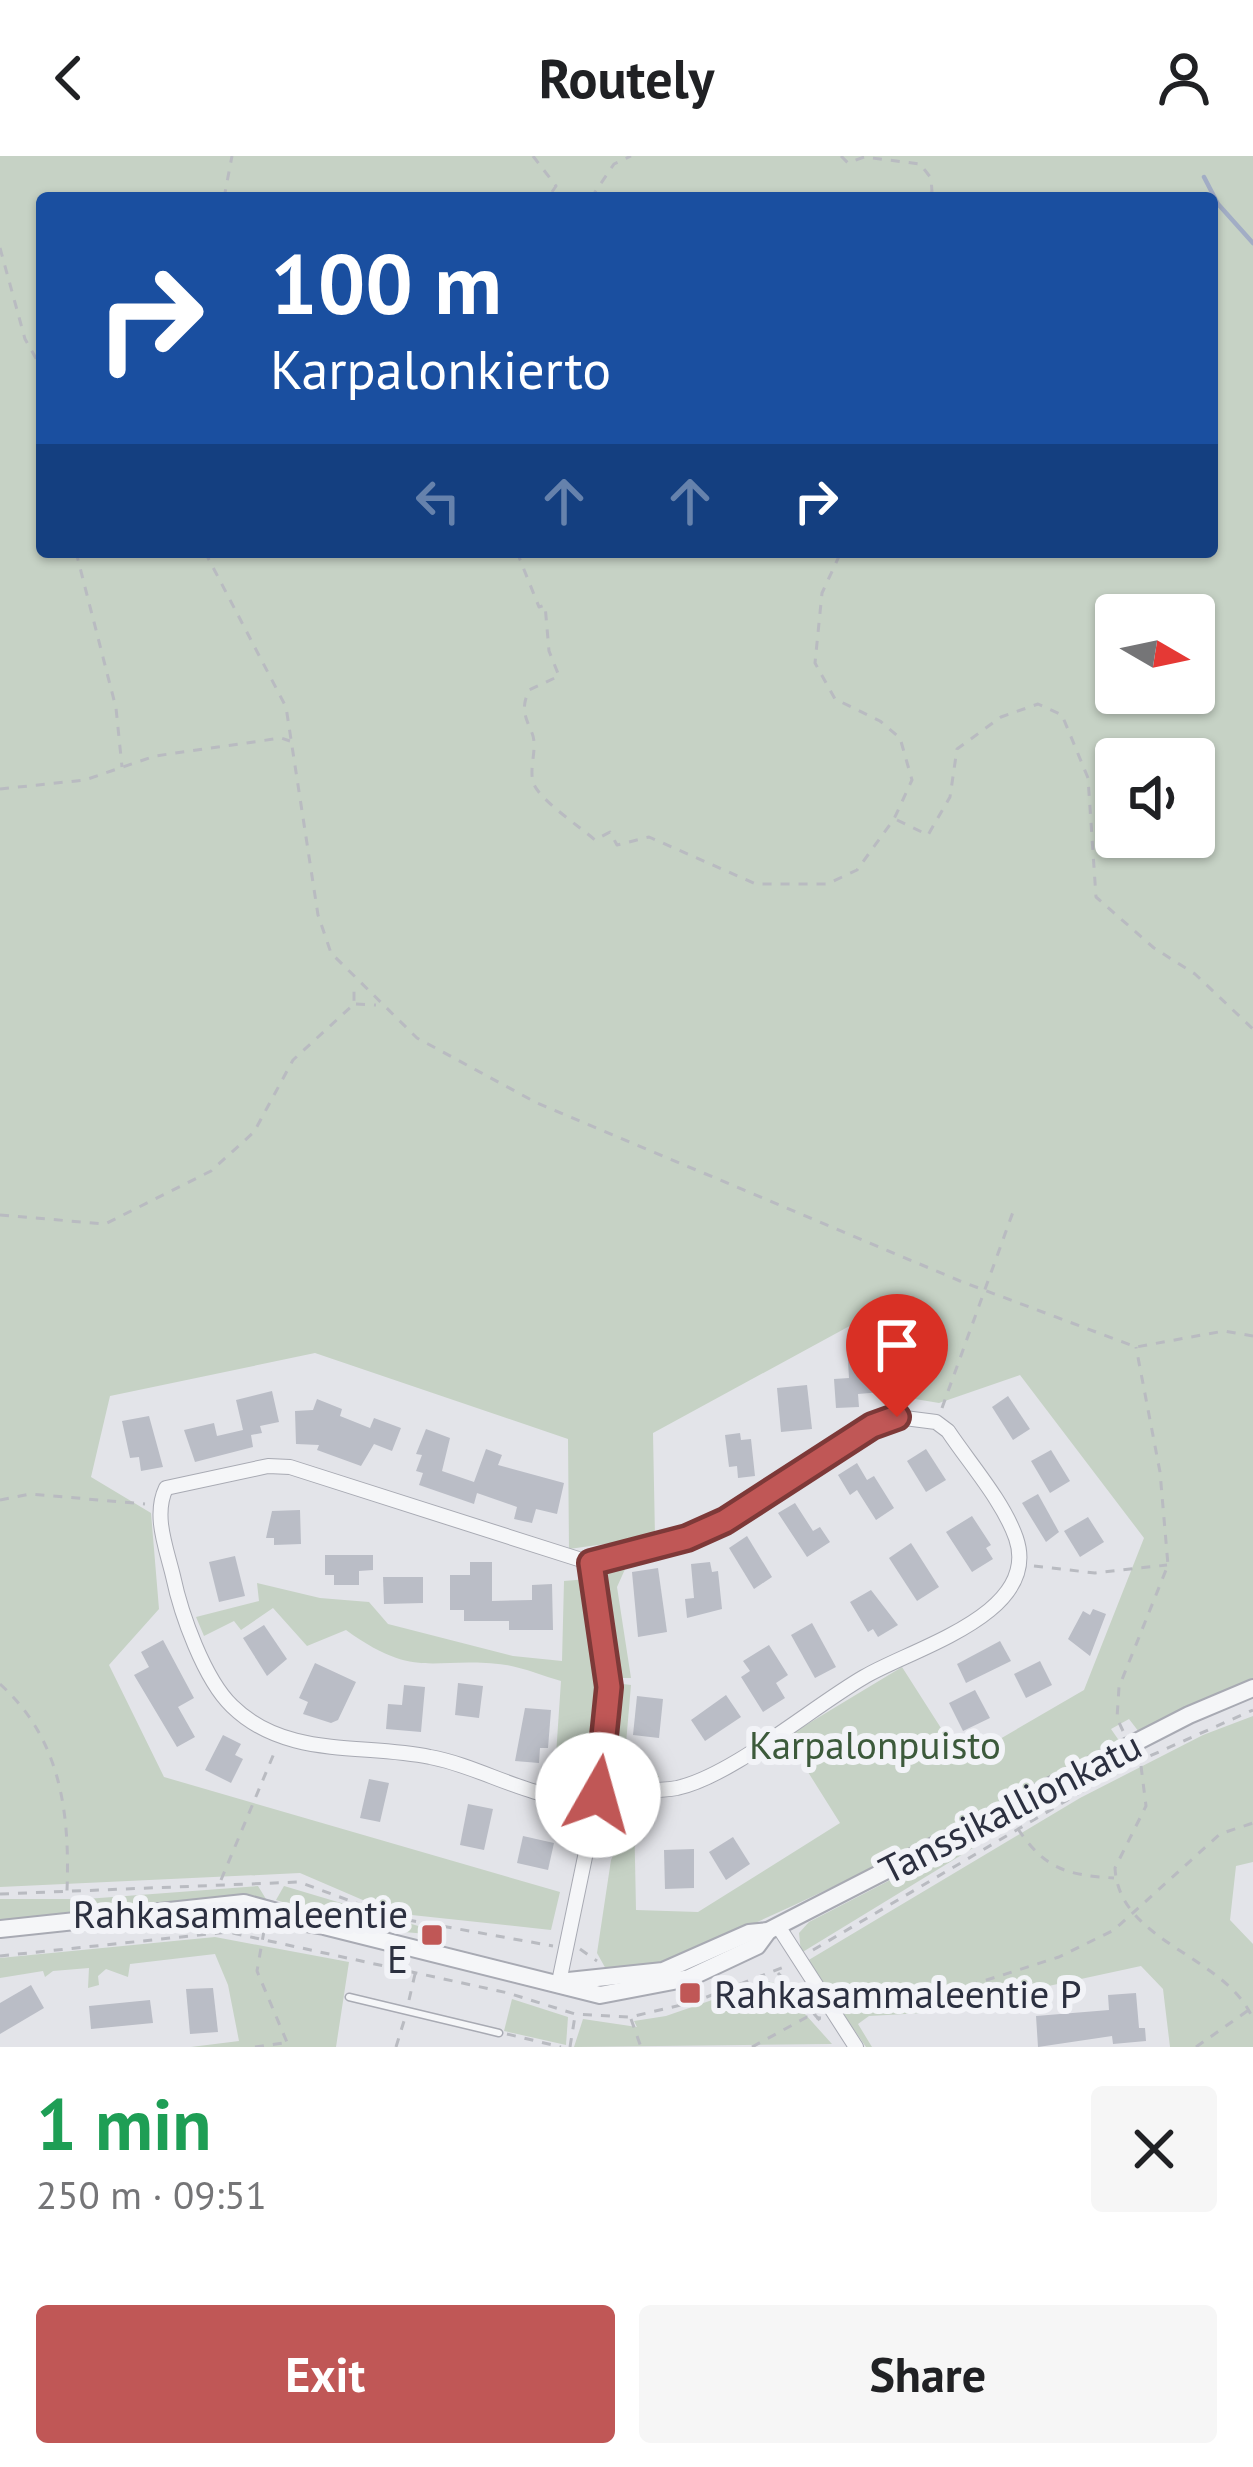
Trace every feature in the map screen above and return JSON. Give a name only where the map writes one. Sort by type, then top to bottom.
[{"type":"street","points":[[897,1417],[937,1422],[1010,1524],[1020,1564],[1015,1584],[984,1615],[865,1676],[708,1776],[677,1788],[582,1800],[542,1793],[432,1757],[280,1738],[229,1704],[182,1618],[159,1504],[166,1488],[182,1483],[268,1466],[290,1467],[591,1563],[687,1538],[725,1521],[872,1426],[897,1417]]},
{"type":"street","points":[[559,1982],[598,1795],[609,1687],[591,1563]]},
{"type":"street","name":"Tanssikallionkatu","points":[[0,1929],[244,1903],[269,1905],[324,1926],[600,1995],[668,1985],[757,1946],[773,1928],[1189,1715],[1253,1688]]},
{"type":"street","points":[[773,1928],[797,1958],[823,2014],[856,2047]]},
{"type":"lane","points":[[349,1997],[499,2032]]},
{"type":"path","points":[[225,192],[232,156]]},
{"type":"path","points":[[532,156],[556,186],[552,192]]},
{"type":"path","points":[[595,192],[614,164],[631,156]]},
{"type":"path","points":[[841,156],[848,163],[864,157],[920,164],[931,178],[931,192]]},
{"type":"path","points":[[0,248],[25,339],[36,358]]},
{"type":"path","points":[[78,558],[116,708],[122,769]]},
{"type":"path","points":[[208,558],[286,707],[318,915],[332,953],[417,1038],[537,1103],[984,1290],[1136,1347],[1224,1331],[1253,1336]]},
{"type":"path","points":[[522,558],[539,607],[545,604],[548,651],[559,676],[529,690],[523,703],[524,723],[533,737],[533,784],[541,797],[595,840],[610,832],[617,845],[650,837],[756,884],[826,884],[856,870],[894,818],[913,780],[900,738],[880,721],[835,699],[815,663],[821,593],[839,558]]},
{"type":"path","points":[[894,818],[928,835],[950,797],[957,749],[1001,716],[1038,704],[1062,716],[1088,778],[1096,897],[1154,948],[1195,974],[1253,1029]]},
{"type":"path","points":[[0,789],[86,780],[155,756],[281,738],[290,741]]},
{"type":"path","points":[[354,1004],[355,981]]},
{"type":"path","points":[[0,1215],[105,1224],[211,1171],[254,1132],[293,1060],[354,1004],[381,1005]]},
{"type":"path","points":[[937,1422],[1013,1212]]},
{"type":"path","points":[[1126,1738],[1117,1718],[1119,1687],[1168,1565],[1160,1472],[1136,1347]]},
{"type":"path","points":[[0,1501],[30,1494],[159,1504]]},
{"type":"path","points":[[1020,1564],[1095,1573],[1168,1565]]},
{"type":"path","points":[[0,1684],[27,1709],[56,1768],[69,1823],[67,1893]]},
{"type":"path","points":[[0,1956],[205,1933],[262,1939],[508,1993],[575,2014],[630,2017],[694,2002],[777,1972],[1120,1769],[1253,1710]]},
{"type":"path","points":[[220,1884],[280,1738]]},
{"type":"path","points":[[1141,1766],[1146,1806],[1118,1856],[1116,1878],[1131,1911],[1223,1978],[1251,2008],[1253,2019]]},
{"type":"path","points":[[752,2047],[823,2014],[888,1998],[940,1996],[988,1976],[1059,1957],[1114,1930],[1220,1834],[1253,1823]]},
{"type":"path","points":[[1017,1828],[1045,1864],[1060,1873],[1116,1878]]},
{"type":"path","points":[[432,1935],[434,1926]]},
{"type":"path","points":[[255,2047],[287,2045],[257,1971],[262,1939]]},
{"type":"path","points":[[777,1972],[823,2014],[826,2027]]},
{"type":"path","points":[[690,1993],[694,2002]]},
{"type":"path","points":[[1196,2047],[1251,2008]]},
{"type":"path","points":[[570,2047],[575,2014]]},
{"type":"path","points":[[630,2017],[641,2047]]},
{"type":"path","points":[[499,2032],[561,2047]]},
{"type":"green space","name":"Karpalonpuisto","points":[[0,156],[1253,156],[1253,1681],[1139,1732],[1129,1719],[1111,1729],[1120,1742],[717,1940],[667,1960],[607,1971],[597,1953],[611,1860],[634,1810],[636,1910],[698,1912],[840,1823],[786,1737],[902,1667],[962,1761],[1084,1690],[1144,1538],[1020,1375],[939,1403],[897,1396],[868,1316],[653,1433],[655,1537],[569,1549],[568,1439],[315,1353],[110,1396],[91,1477],[151,1513],[159,1609],[109,1665],[164,1777],[560,1892],[551,1930],[393,1913],[300,1873],[0,1887]]},
{"type":"green space","points":[[634,1557],[635,1564],[626,1567],[617,1587],[631,1678],[616,1678],[603,1580],[609,1566]]},
{"type":"green space","points":[[588,1579],[601,1720],[594,1773],[585,1790],[562,1789],[555,1770],[561,1681],[506,1665],[409,1661],[346,1630],[307,1646],[273,1608],[241,1630],[234,1621],[204,1636],[196,1617],[259,1601],[257,1583],[320,1598],[369,1602],[388,1624],[513,1656],[562,1661],[564,1581]]},
{"type":"green space","points":[[616,1683],[631,1685],[625,1755],[636,1775],[659,1776],[657,1782],[617,1783],[609,1775]]},
{"type":"green space","points":[[1253,1716],[1253,1862],[1236,1866],[1230,1920],[1253,1944],[1253,2047],[1170,2047],[1163,1989],[1141,1966],[923,2013],[869,2016],[858,2024],[872,2047],[866,2047],[807,1961],[1080,1798],[1203,1735]]},
{"type":"green space","points":[[1020,1813],[1022,1818],[801,1953],[799,1933],[809,1922]]},
{"type":"green space","points":[[258,1886],[266,1899],[0,1921],[0,1899],[86,1899]]},
{"type":"green space","points":[[284,1886],[425,1928],[427,1934],[370,1929],[276,1900]]},
{"type":"green space","points":[[215,1937],[349,1962],[336,2047],[191,2047],[239,2041],[228,1985],[215,1954],[130,1964],[128,1977],[106,1969],[98,1976],[99,1985],[88,1988],[89,1968],[53,1971],[45,1977],[43,1971],[0,1978],[0,1958]]},
{"type":"green space","points":[[767,1981],[778,1984],[832,2044],[574,2047],[583,2019],[637,2027],[634,2021],[666,2016]]},
{"type":"green space","points":[[512,1999],[568,2017],[566,2045],[504,2031]]},
{"type":"building","points":[[880,1343],[882,1392],[858,1394],[859,1407],[836,1408],[834,1379],[849,1378],[847,1345]]},
{"type":"building","points":[[807,1385],[812,1429],[781,1432],[777,1388]]},
{"type":"building","points":[[272,1391],[279,1422],[260,1426],[262,1433],[251,1435],[253,1447],[195,1462],[184,1430],[214,1423],[217,1436],[243,1430],[236,1400]]},
{"type":"building","points":[[1008,1396],[1030,1429],[1013,1440],[992,1407]]},
{"type":"building","points":[[317,1399],[342,1409],[340,1416],[370,1428],[374,1418],[401,1428],[392,1451],[374,1444],[361,1466],[317,1450],[319,1445],[296,1444],[295,1411],[313,1410]]},
{"type":"building","points":[[149,1416],[163,1467],[141,1471],[139,1457],[130,1458],[122,1421]]},
{"type":"building","points":[[426,1429],[450,1438],[442,1471],[474,1482],[486,1449],[502,1455],[498,1465],[564,1483],[557,1514],[536,1509],[532,1523],[514,1519],[517,1507],[477,1493],[474,1504],[419,1485],[423,1473],[416,1471],[422,1455],[416,1454]]},
{"type":"building","points":[[740,1433],[741,1440],[751,1439],[755,1476],[738,1478],[737,1466],[729,1467],[725,1435]]},
{"type":"building","points":[[926,1449],[946,1480],[926,1492],[907,1461]]},
{"type":"building","points":[[1051,1450],[1070,1481],[1050,1493],[1031,1461]]},
{"type":"building","points":[[857,1463],[867,1480],[874,1476],[894,1508],[876,1520],[857,1490],[850,1495],[838,1475]]},
{"type":"building","points":[[1038,1494],[1059,1532],[1046,1542],[1022,1503]]},
{"type":"building","points":[[795,1503],[813,1531],[820,1527],[830,1542],[807,1557],[778,1513]]},
{"type":"building","points":[[300,1510],[301,1544],[274,1545],[274,1538],[266,1538],[272,1511]]},
{"type":"building","points":[[972,1516],[991,1545],[986,1548],[993,1559],[972,1572],[946,1532]]},
{"type":"building","points":[[1088,1517],[1104,1542],[1080,1557],[1064,1531]]},
{"type":"building","points":[[747,1536],[772,1577],[754,1589],[729,1548]]},
{"type":"building","points":[[911,1543],[939,1587],[917,1601],[889,1558]]},
{"type":"building","points":[[325,1555],[373,1555],[373,1570],[359,1571],[359,1585],[334,1585],[334,1575],[325,1575]]},
{"type":"building","points":[[235,1556],[245,1596],[219,1602],[209,1562]]},
{"type":"building","points":[[470,1562],[492,1562],[492,1601],[532,1600],[532,1585],[552,1584],[553,1630],[509,1630],[509,1621],[464,1621],[464,1610],[450,1610],[450,1575],[470,1575]]},
{"type":"building","points":[[710,1562],[712,1572],[718,1571],[722,1609],[687,1618],[685,1599],[694,1598],[691,1564]]},
{"type":"building","points":[[658,1568],[667,1632],[638,1637],[632,1572]]},
{"type":"building","points":[[383,1577],[423,1577],[423,1603],[384,1604]]},
{"type":"building","points":[[871,1590],[898,1625],[878,1637],[873,1629],[868,1632],[850,1602]]},
{"type":"building","points":[[1093,1609],[1106,1614],[1090,1656],[1068,1639],[1083,1611],[1090,1615]]},
{"type":"building","points":[[812,1623],[836,1667],[815,1678],[791,1635]]},
{"type":"building","points":[[264,1625],[287,1659],[267,1676],[243,1638]]},
{"type":"building","points":[[163,1640],[194,1698],[178,1707],[195,1737],[177,1747],[134,1675],[149,1667],[141,1652]]},
{"type":"building","points":[[1000,1641],[1011,1661],[966,1683],[957,1664]]},
{"type":"building","points":[[769,1645],[788,1675],[776,1683],[785,1698],[763,1712],[741,1677],[750,1671],[743,1661]]},
{"type":"building","points":[[1040,1661],[1052,1685],[1026,1698],[1014,1674]]},
{"type":"building","points":[[315,1663],[356,1682],[338,1720],[331,1723],[303,1714],[308,1702],[299,1698]]},
{"type":"building","points":[[458,1683],[483,1686],[479,1718],[455,1715]]},
{"type":"building","points":[[404,1685],[425,1687],[421,1732],[386,1729],[388,1704],[402,1705]]},
{"type":"building","points":[[975,1690],[990,1718],[963,1731],[949,1703]]},
{"type":"building","points":[[726,1695],[741,1717],[705,1741],[691,1720]]},
{"type":"building","points":[[637,1696],[663,1699],[659,1738],[633,1735]]},
{"type":"building","points":[[525,1708],[551,1710],[548,1748],[540,1748],[539,1763],[515,1761]]},
{"type":"building","points":[[223,1735],[241,1744],[235,1755],[243,1759],[231,1783],[205,1770]]},
{"type":"building","points":[[369,1779],[389,1783],[380,1822],[360,1818]]},
{"type":"building","points":[[468,1804],[493,1809],[484,1850],[460,1845]]},
{"type":"building","points":[[523,1836],[554,1843],[548,1870],[517,1863]]},
{"type":"building","points":[[733,1837],[750,1864],[726,1880],[709,1852]]},
{"type":"building","points":[[694,1849],[694,1888],[665,1889],[664,1850]]},
{"type":"building","points":[[31,1985],[44,2008],[0,2034],[0,2003]]},
{"type":"building","points":[[213,1988],[218,2032],[190,2034],[186,1989]]},
{"type":"building","points":[[1136,1993],[1139,2028],[1145,2028],[1146,2041],[1113,2044],[1112,2036],[1038,2047],[1036,2016],[1109,2010],[1108,1995]]},
{"type":"building","points":[[150,2000],[153,2023],[91,2029],[89,2006]]},
{"type":"waterway","points":[[1204,177],[1212,192]]},
{"type":"waterway","points":[[1218,204],[1253,243]]},
{"type":"place","name":"Rahkasammaleentie E","points":[[432,1935]]},
{"type":"place","name":"Rahkasammaleentie P","points":[[690,1993]]},
{"type":"route","points":[[598,1795],[609,1687],[591,1563],[687,1538],[725,1521],[872,1426],[897,1417]]}]
